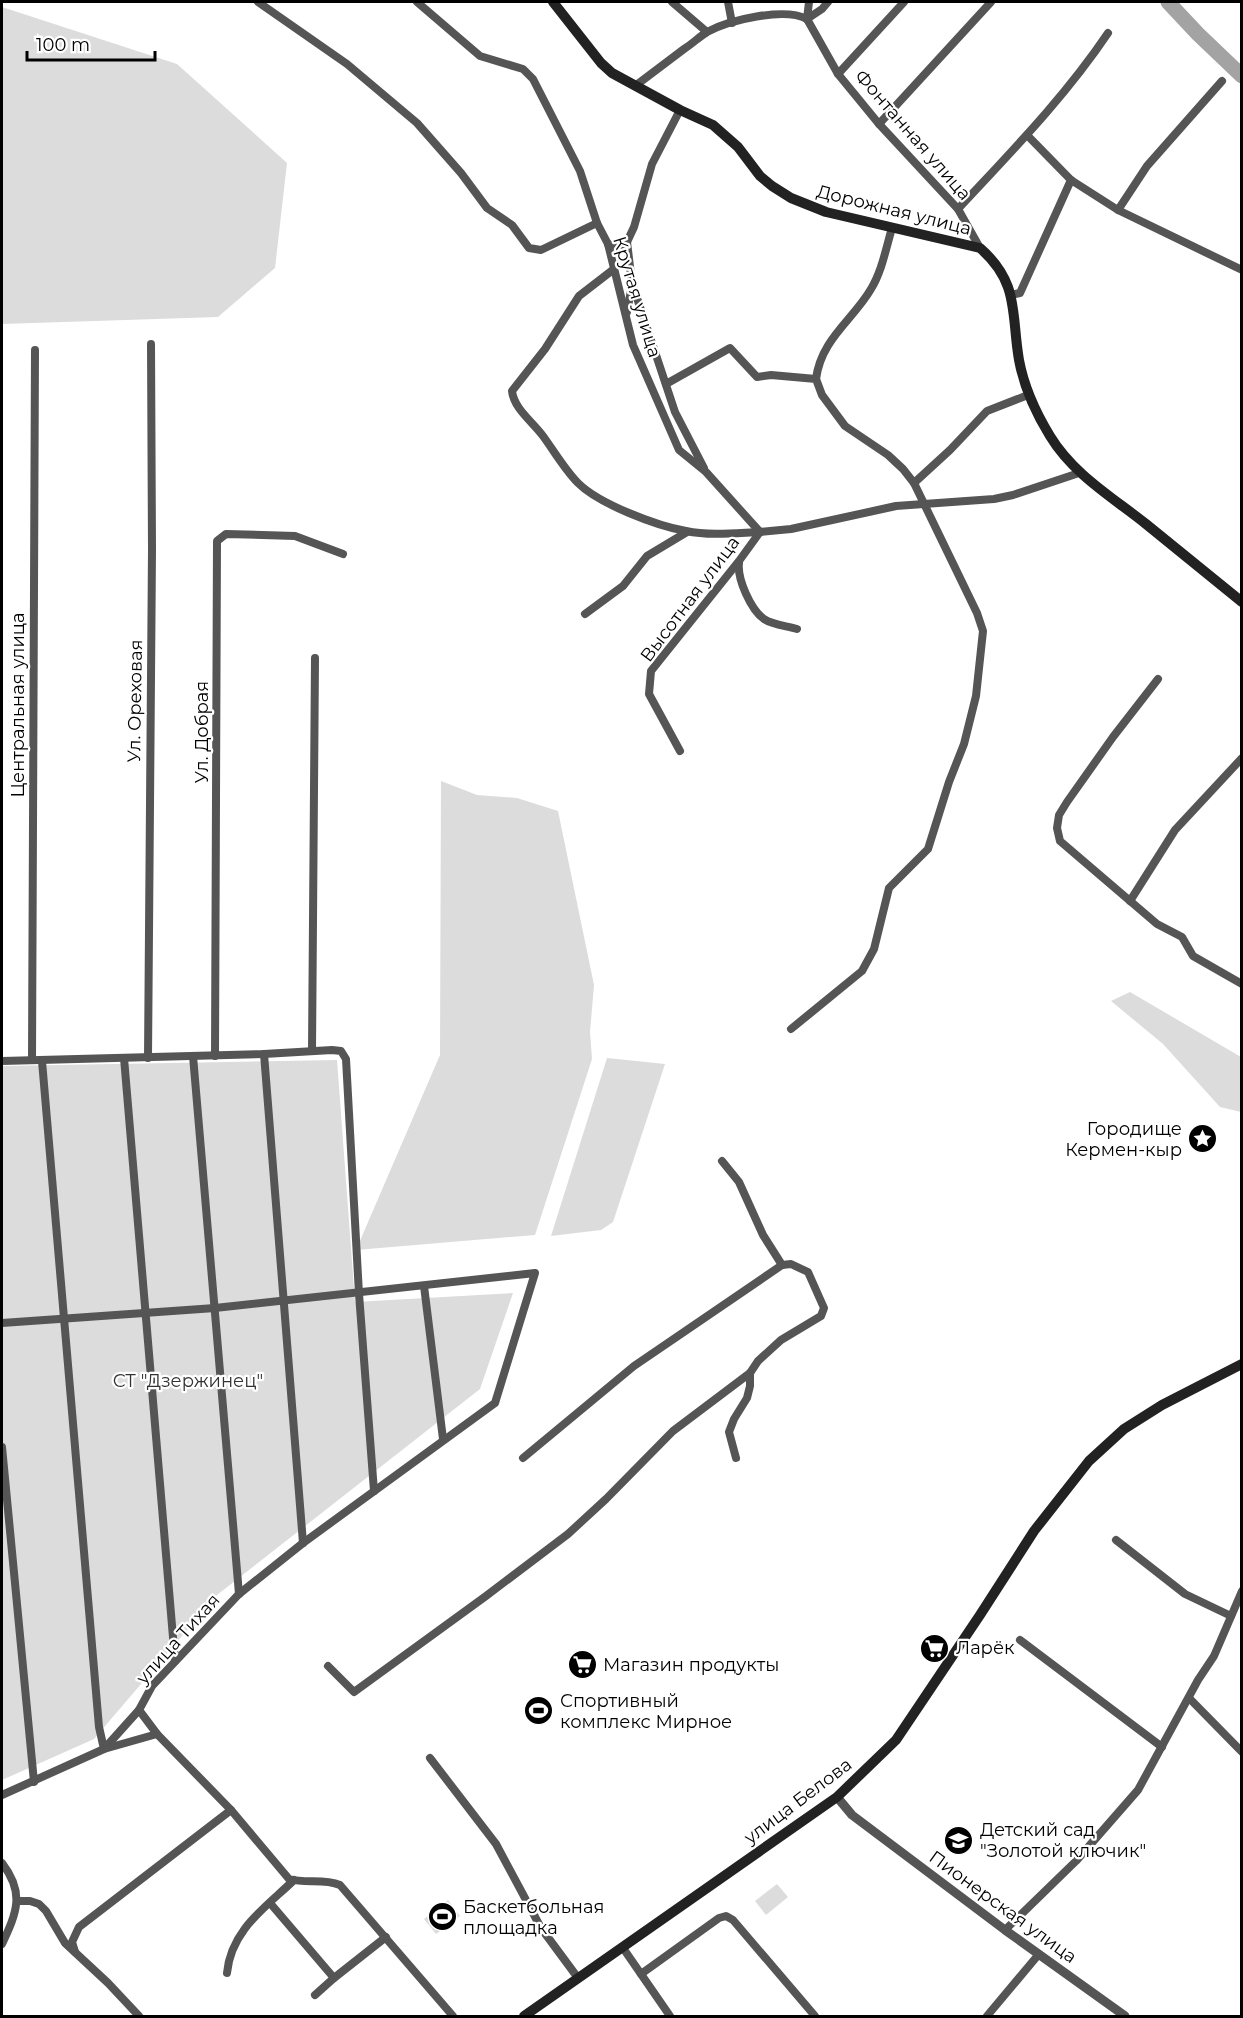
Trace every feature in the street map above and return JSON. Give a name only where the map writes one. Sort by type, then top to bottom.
[{"type":"main road","name":"Дорожная улица","points":[[553,2],[600,63],[612,73],[713,125],[738,147],[760,176],[791,198],[826,212],[980,248]]},
{"type":"main road","name":"Фонтанная улица","points":[[980,248],[995,261],[1004,275],[1011,295],[1019,359],[1028,395],[1063,456],[1079,473],[1242,602]]},
{"type":"main road","name":"улица Белова","points":[[524,2016],[837,1797],[896,1740],[1034,1531],[1089,1461],[1124,1430],[1162,1406],[1242,1364]]},
{"type":"street","points":[[258,2],[347,64],[417,123],[461,173],[487,208],[512,225],[529,248],[541,250],[597,223]]},
{"type":"street","name":"Крутая улица","points":[[417,2],[480,56],[523,69],[533,79],[580,171],[597,223],[608,244],[633,345],[679,450],[706,472],[760,532]]},
{"type":"street","points":[[672,2],[707,33]]},
{"type":"street","points":[[728,2],[732,23]]},
{"type":"street","points":[[807,19],[809,2]]},
{"type":"street","points":[[807,19],[828,2]]},
{"type":"street","points":[[838,74],[904,2]]},
{"type":"street","points":[[879,124],[991,2]]},
{"type":"street","points":[[635,86],[707,33],[732,23],[787,14],[799,15],[807,19]]},
{"type":"street","name":"Фонтанная улица","points":[[807,19],[838,74],[879,124],[958,209],[980,248]]},
{"type":"street","points":[[958,209],[1027,135],[1108,33]]},
{"type":"street","points":[[1118,210],[1147,166],[1222,81]]},
{"type":"street","points":[[680,110],[652,164],[634,227],[627,242],[632,284],[675,412],[706,472]]},
{"type":"street","points":[[1027,135],[1071,180],[1118,210],[1242,270]]},
{"type":"street","points":[[1011,295],[1020,293],[1071,180]]},
{"type":"street","points":[[791,1029],[862,971],[874,949],[889,888],[928,849],[967,735],[976,696],[983,631],[977,613],[914,483],[888,455],[845,426],[822,395],[816,379],[820,363],[840,328],[872,289],[882,265],[892,228]]},
{"type":"street","points":[[608,244],[618,247],[627,242]]},
{"type":"street","name":"Высотная улица","points":[[614,270],[579,296],[556,333],[512,391],[513,398],[578,483],[603,501],[687,532],[760,532]]},
{"type":"street","points":[[627,315],[632,284]]},
{"type":"street","name":"Ул. Ореховая","points":[[148,1058],[152,550],[151,345]]},
{"type":"street","points":[[666,384],[730,348],[757,377],[771,375],[816,379]]},
{"type":"street","name":"Центральная улица","points":[[32,1060],[35,350]]},
{"type":"street","points":[[914,483],[987,411],[1028,395]]},
{"type":"street","points":[[760,532],[791,529],[896,506],[1004,497],[1079,473]]},
{"type":"street","points":[[585,614],[623,586],[647,556],[687,532]]},
{"type":"street","name":"Высотная улица","points":[[680,751],[649,694],[651,671],[760,532]]},
{"type":"street","name":"Ул. Добрая","points":[[215,1056],[217,541],[226,534],[295,536],[344,554]]},
{"type":"street","points":[[739,561],[740,581],[754,609],[765,620],[797,629]]},
{"type":"street","points":[[312,1051],[315,658]]},
{"type":"street","points":[[1158,679],[1113,737],[1059,815],[1057,828],[1060,842],[1157,924],[1182,937],[1193,956],[1242,984]]},
{"type":"street","points":[[1130,900],[1175,830],[1242,758]]},
{"type":"street","points":[[2,1061],[215,1056],[337,1050],[341,1052],[346,1059],[359,1294],[374,1491]]},
{"type":"street","points":[[264,1054],[303,1543]]},
{"type":"street","points":[[193,1056],[239,1594]]},
{"type":"street","points":[[124,1058],[175,1661]]},
{"type":"street","points":[[42,1060],[99,1727],[104,1749]]},
{"type":"street","points":[[722,1161],[739,1182],[763,1235],[782,1265]]},
{"type":"street","points":[[328,1666],[354,1692],[568,1534],[673,1431],[750,1373],[758,1361],[781,1340],[821,1316],[824,1311],[808,1272],[791,1264],[782,1265],[634,1366],[523,1458]]},
{"type":"street","name":"улица Тихая","points":[[294,1880],[289,1879],[231,1809],[157,1734],[139,1710],[152,1686],[239,1594],[303,1543],[495,1403],[535,1273],[424,1286]]},
{"type":"street","points":[[2,1323],[215,1308],[424,1286],[443,1439]]},
{"type":"street","points":[[736,1458],[729,1432],[747,1398],[750,1373]]},
{"type":"street","points":[[2,1447],[34,1782]]},
{"type":"street","points":[[1116,1540],[1185,1594],[1232,1616]]},
{"type":"street","points":[[1005,1930],[1076,1861],[1138,1790],[1215,1656],[1242,1591]]},
{"type":"street","points":[[1020,1640],[1162,1747]]},
{"type":"street","points":[[1189,1698],[1242,1752]]},
{"type":"street","points":[[104,1749],[139,1710]]},
{"type":"street","points":[[2,1795],[104,1749],[157,1734]]},
{"type":"street","points":[[430,1758],[496,1844],[541,1928],[578,1978]]},
{"type":"street","name":"Пионерская улица","points":[[837,1797],[852,1815],[1122,2015]]},
{"type":"street","points":[[75,1952],[72,1942],[79,1927],[231,1809]]},
{"type":"street","points":[[2,1863],[14,1882],[18,1901],[14,1917],[2,1944]]},
{"type":"street","points":[[227,1973],[234,1945],[241,1932],[294,1880],[329,1880],[340,1885],[453,2016]]},
{"type":"street","points":[[18,1901],[39,1904],[46,1911],[65,1943],[139,2016]]},
{"type":"street","points":[[270,1903],[334,1978]]},
{"type":"street","points":[[641,1974],[719,1918],[726,1916],[739,1927],[815,2016]]},
{"type":"street","points":[[315,1995],[386,1937]]},
{"type":"street","points":[[622,1948],[670,2016]]},
{"type":"street","points":[[987,2016],[1039,1954]]},
{"type":"green space","points":[[2,7],[177,64],[287,163],[275,268],[218,317],[2,324]]},
{"type":"green space","points":[[441,781],[477,795],[517,798],[558,811],[594,985],[590,1032],[592,1059],[535,1235],[356,1250],[440,1055]]},
{"type":"green space","points":[[1130,992],[1241,1057],[1241,1112],[1220,1107],[1163,1044],[1111,1001]]},
{"type":"green space","points":[[607,1058],[665,1064],[613,1222],[601,1230],[551,1236]]},
{"type":"green space","name":"СТ \"Дзержинец\"","points":[[337,1060],[355,1302],[513,1293],[480,1389],[217,1595],[94,1739],[2,1780],[2,1066]]},
{"type":"green space","points":[[777,1884],[788,1897],[766,1915],[755,1901]]},
{"type":"green space","name":"Баскетбольная площадка","points":[[448,1900],[460,1916],[436,1934],[424,1919]]},
{"type":"waterway","points":[[1168,2],[1242,76]]},
{"type":"place","name":"Городище Кермен-кыр","points":[[1203,1139]]},
{"type":"place","name":"Ларёк","points":[[935,1648]]},
{"type":"place","name":"Магазин продукты","points":[[582,1665]]},
{"type":"place","name":"Спортивный комплекс Мирное","points":[[539,1711]]},
{"type":"place","name":"Детский сад \"Золотой ключик\"","points":[[959,1840]]},
{"type":"place","name":"Баскетбольная площадка","points":[[442,1917]]}]
